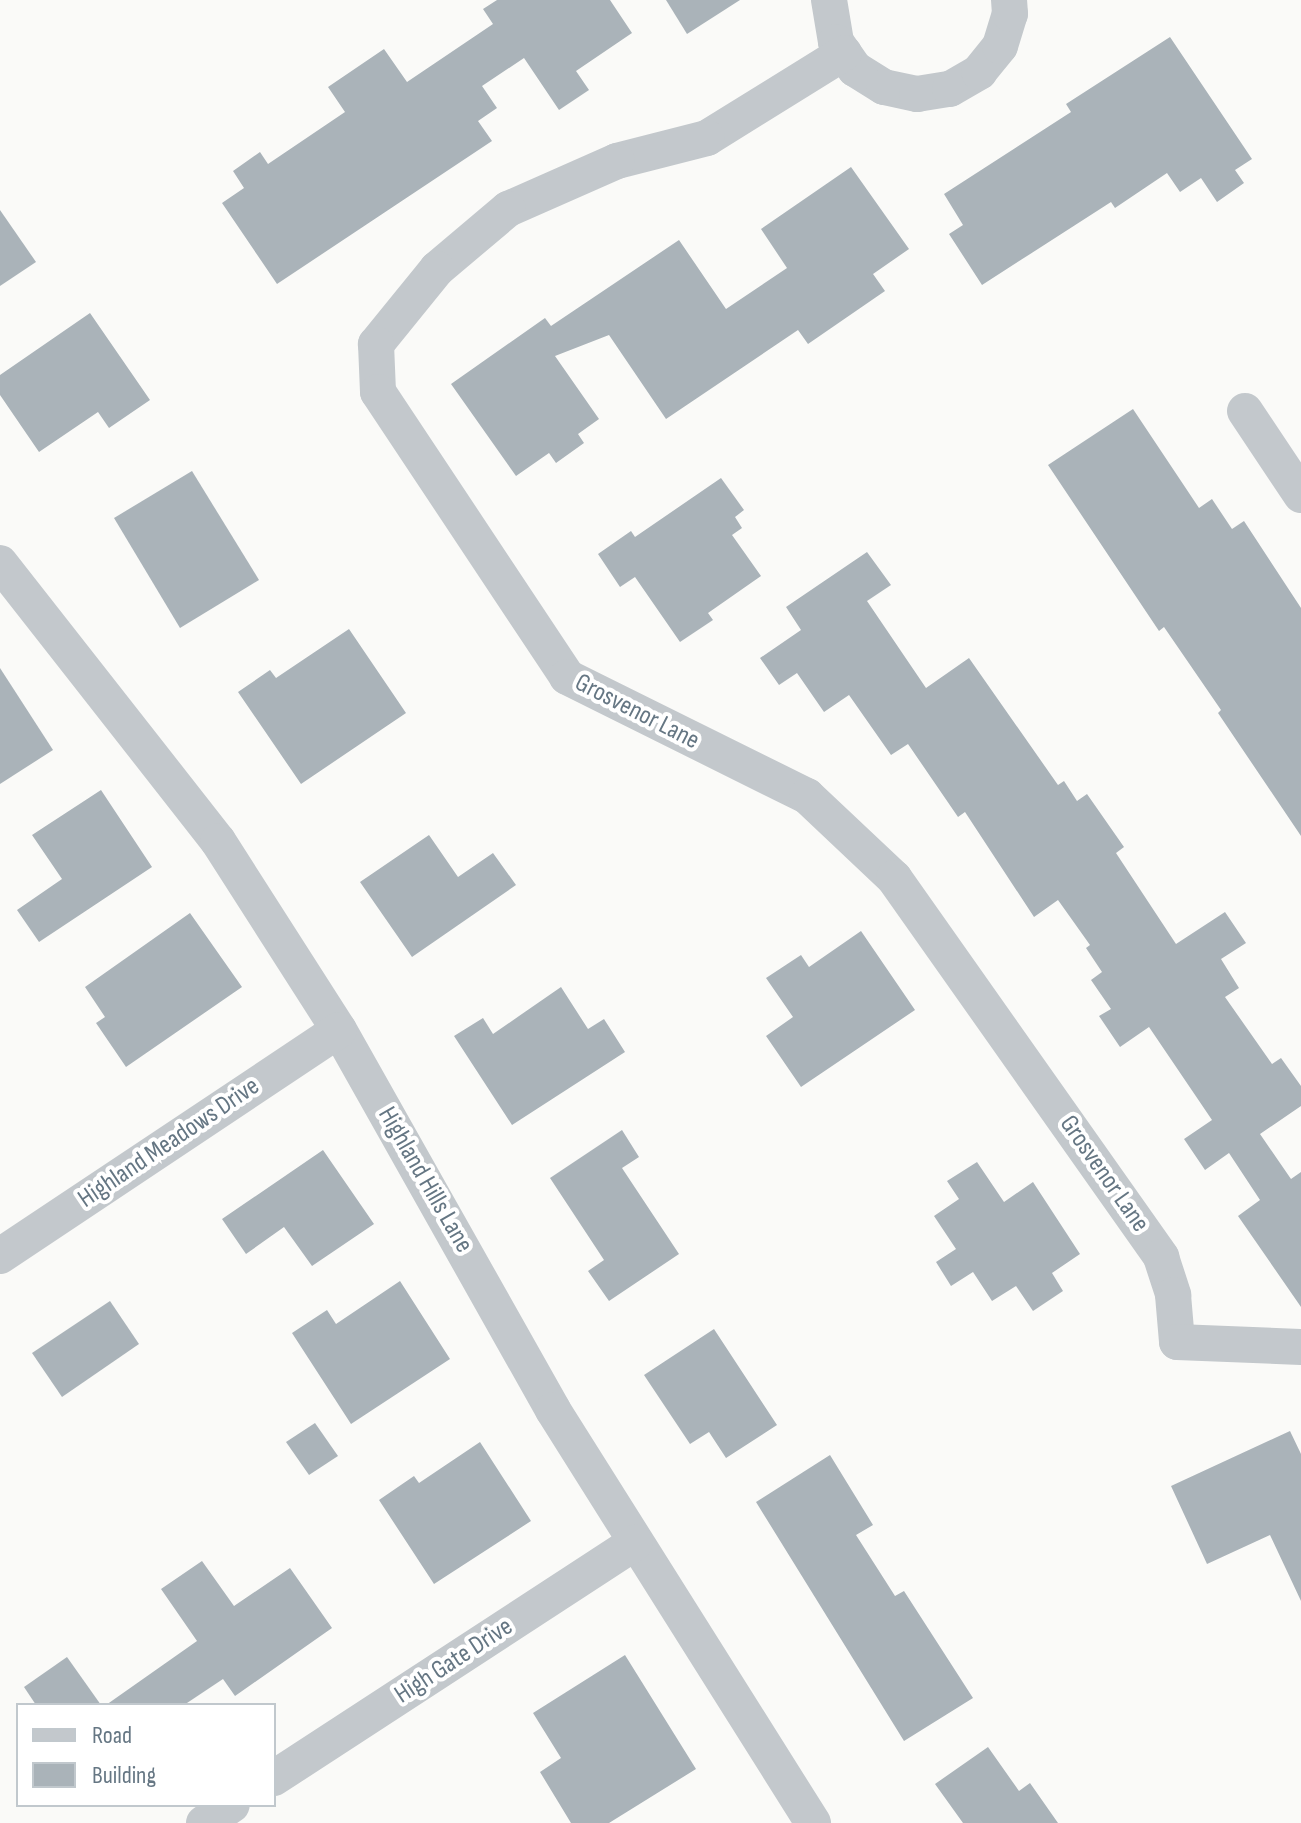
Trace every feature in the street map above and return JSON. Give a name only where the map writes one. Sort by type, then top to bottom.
[{"type":"street","points":[[829,0],[836,42],[855,69],[884,87],[917,94],[950,89],[979,72],[1000,46],[1015,1]]},
{"type":"street","name":"Grosvenor Lane","points":[[844,53],[707,138],[617,161],[508,209],[437,269],[376,344],[378,392],[567,677],[807,796],[894,878],[1161,1257],[1173,1295],[1177,1342],[1301,1347]]},
{"type":"street","points":[[1245,411],[1301,495]]},
{"type":"street","name":"Highland Hills Lane","points":[[0,563],[218,841],[339,1030],[553,1410],[813,1823]]},
{"type":"street","name":"Highland Meadows Drive","points":[[0,1256],[339,1030]]},
{"type":"street","name":"High Gate Drive","points":[[276,1777],[635,1543]]},
{"type":"street","points":[[204,1823],[229,1807]]},
{"type":"building","points":[[497,0],[610,0],[632,33],[576,71],[589,90],[559,110],[524,58],[482,86],[497,108],[478,121],[492,141],[277,284],[222,203],[244,188],[233,171],[260,152],[268,164],[345,112],[328,87],[384,49],[407,82],[493,24],[483,9]]},
{"type":"building","points":[[666,0],[740,0],[687,34]]},
{"type":"building","points":[[1170,37],[1252,159],[1235,170],[1244,183],[1217,202],[1201,178],[1180,192],[1167,173],[1115,208],[1111,202],[982,285],[949,234],[963,225],[944,194],[1071,112],[1066,104]]},
{"type":"building","points":[[851,167],[909,249],[873,274],[885,291],[808,344],[798,330],[666,419],[609,335],[555,356],[599,419],[578,434],[584,443],[556,463],[549,453],[516,476],[451,384],[545,318],[551,326],[679,240],[726,309],[787,268],[761,229]]},
{"type":"building","points":[[0,210],[36,262],[0,286]]},
{"type":"building","points":[[90,313],[150,400],[109,428],[98,412],[39,452],[0,395],[0,375]]},
{"type":"building","points":[[1133,409],[1199,508],[1212,499],[1232,529],[1244,521],[1301,608],[1301,836],[1218,713],[1221,710],[1164,627],[1159,631],[1048,465]]},
{"type":"building","points":[[192,471],[259,580],[180,628],[114,518]]},
{"type":"building","points":[[721,478],[744,510],[735,517],[742,528],[732,535],[761,576],[708,613],[713,620],[680,642],[635,577],[620,587],[598,554],[631,531],[635,537]]},
{"type":"building","points":[[867,552],[891,585],[867,601],[926,688],[969,658],[1058,785],[1064,781],[1077,801],[1087,794],[1124,847],[1116,853],[1176,944],[1225,912],[1246,943],[1221,959],[1239,988],[1225,997],[1272,1064],[1281,1058],[1301,1086],[1301,1106],[1260,1134],[1291,1179],[1301,1172],[1301,1307],[1238,1216],[1260,1200],[1229,1153],[1205,1170],[1184,1139],[1212,1120],[1149,1027],[1120,1047],[1099,1016],[1111,1009],[1091,980],[1102,972],[1086,948],[1090,945],[1058,900],[1034,917],[965,812],[958,817],[908,744],[891,755],[849,695],[824,712],[797,673],[779,685],[760,658],[801,630],[786,607]]},
{"type":"building","points":[[349,629],[406,713],[301,784],[238,692],[270,670],[276,678]]},
{"type":"building","points":[[0,668],[53,750],[0,784]]},
{"type":"building","points":[[101,790],[152,867],[39,942],[17,910],[62,879],[32,835]]},
{"type":"building","points":[[429,835],[458,877],[493,853],[516,885],[412,957],[360,882]]},
{"type":"building","points":[[190,913],[242,987],[126,1067],[96,1023],[105,1017],[85,987]]},
{"type":"building","points":[[861,931],[915,1010],[801,1087],[766,1036],[793,1017],[766,978],[801,955],[809,967]]},
{"type":"building","points":[[561,987],[588,1029],[604,1019],[625,1052],[512,1125],[454,1036],[483,1018],[493,1034]]},
{"type":"building","points":[[622,1130],[639,1157],[622,1168],[679,1254],[609,1301],[588,1271],[604,1260],[550,1178]]},
{"type":"building","points":[[323,1150],[374,1224],[312,1266],[284,1227],[246,1254],[222,1219]]},
{"type":"building","points":[[977,1162],[1004,1202],[1033,1182],[1080,1254],[1052,1273],[1063,1291],[1033,1311],[1016,1286],[992,1301],[973,1272],[951,1286],[936,1262],[956,1249],[934,1216],[959,1199],[947,1181]]},
{"type":"building","points":[[400,1281],[450,1359],[351,1424],[292,1333],[327,1310],[336,1324]]},
{"type":"building","points":[[110,1301],[139,1344],[62,1397],[32,1353]]},
{"type":"building","points":[[714,1329],[777,1425],[726,1458],[709,1432],[690,1444],[644,1375]]},
{"type":"building","points":[[315,1423],[338,1456],[309,1475],[286,1442]]},
{"type":"building","points":[[1290,1431],[1301,1454],[1301,1601],[1270,1535],[1207,1564],[1171,1486]]},
{"type":"building","points":[[480,1442],[531,1521],[434,1584],[379,1500],[414,1476],[419,1483]]},
{"type":"building","points":[[830,1455],[873,1525],[856,1535],[895,1596],[904,1591],[973,1698],[904,1741],[756,1502]]},
{"type":"building","points":[[202,1561],[234,1606],[290,1568],[332,1628],[235,1696],[223,1679],[187,1703],[109,1703],[197,1641],[161,1589]]},
{"type":"building","points":[[625,1655],[696,1769],[609,1823],[571,1823],[540,1772],[561,1758],[533,1713]]},
{"type":"building","points":[[67,1657],[100,1703],[35,1703],[24,1687]]},
{"type":"building","points":[[988,1747],[1019,1791],[1030,1783],[1058,1823],[963,1823],[935,1784]]}]
